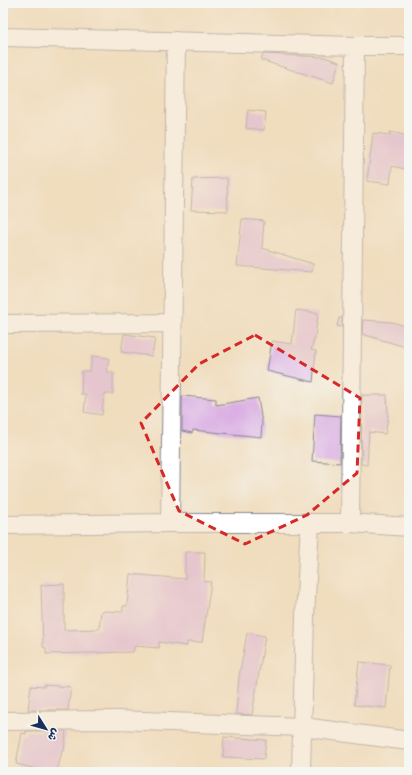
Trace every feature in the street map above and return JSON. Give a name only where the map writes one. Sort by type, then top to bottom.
[{"type":"street","points":[[3,37],[409,46]]},
{"type":"street","points":[[170,523],[176,41]]},
{"type":"street","points":[[350,523],[355,46]]},
{"type":"street","points":[[3,324],[172,323]]},
{"type":"street","points":[[3,525],[350,523],[409,527]]},
{"type":"street","points":[[301,772],[305,616],[310,524]]},
{"type":"street","points":[[3,721],[118,720],[303,727],[409,741]]},
{"type":"highlighted area","points":[[255,335],[360,398],[357,473],[307,515],[245,544],[179,511],[141,423],[199,364]]},
{"type":"building","points":[[263,54],[324,57],[339,62],[333,83],[261,60]]},
{"type":"building","points":[[248,110],[266,112],[264,130],[246,128]]},
{"type":"building","points":[[390,132],[409,136],[409,170],[392,166],[390,184],[367,181],[373,133],[390,135]]},
{"type":"building","points":[[227,178],[228,211],[191,210],[193,179]]},
{"type":"building","points":[[242,219],[264,221],[262,248],[313,264],[312,272],[237,266]]},
{"type":"building","points":[[296,310],[318,313],[315,337],[311,350],[316,351],[313,382],[267,371],[272,341],[292,344]]},
{"type":"building","points":[[339,318],[342,318],[342,327],[337,326]]},
{"type":"building","points":[[363,320],[392,322],[409,327],[409,348],[362,334]]},
{"type":"building","points":[[124,334],[155,338],[152,356],[121,352]]},
{"type":"building","points":[[92,356],[109,358],[107,372],[113,372],[113,394],[104,394],[102,415],[84,412],[86,394],[81,394],[82,371],[90,371]]},
{"type":"building","points":[[362,395],[387,395],[388,418],[385,434],[369,432],[367,465],[361,464]]},
{"type":"building","points":[[182,396],[216,399],[216,405],[258,398],[262,423],[261,437],[193,430],[192,433],[182,431]]},
{"type":"building","points":[[315,414],[341,416],[340,463],[312,461]]},
{"type":"building","points":[[185,552],[205,552],[204,581],[211,582],[202,642],[187,642],[187,646],[159,642],[159,648],[135,646],[133,652],[46,654],[46,648],[43,647],[41,585],[64,584],[64,630],[99,629],[101,611],[123,612],[123,606],[127,606],[130,574],[185,579]]},
{"type":"building","points":[[247,633],[265,636],[252,715],[236,714],[239,677]]},
{"type":"building","points":[[359,662],[390,665],[386,708],[354,705]]},
{"type":"building","points":[[44,685],[71,687],[68,710],[28,710],[31,686],[44,687]]},
{"type":"building","points":[[26,731],[66,731],[64,751],[62,751],[57,772],[49,772],[16,764],[22,733],[26,734]]},
{"type":"building","points":[[224,737],[266,740],[264,759],[223,757]]}]
